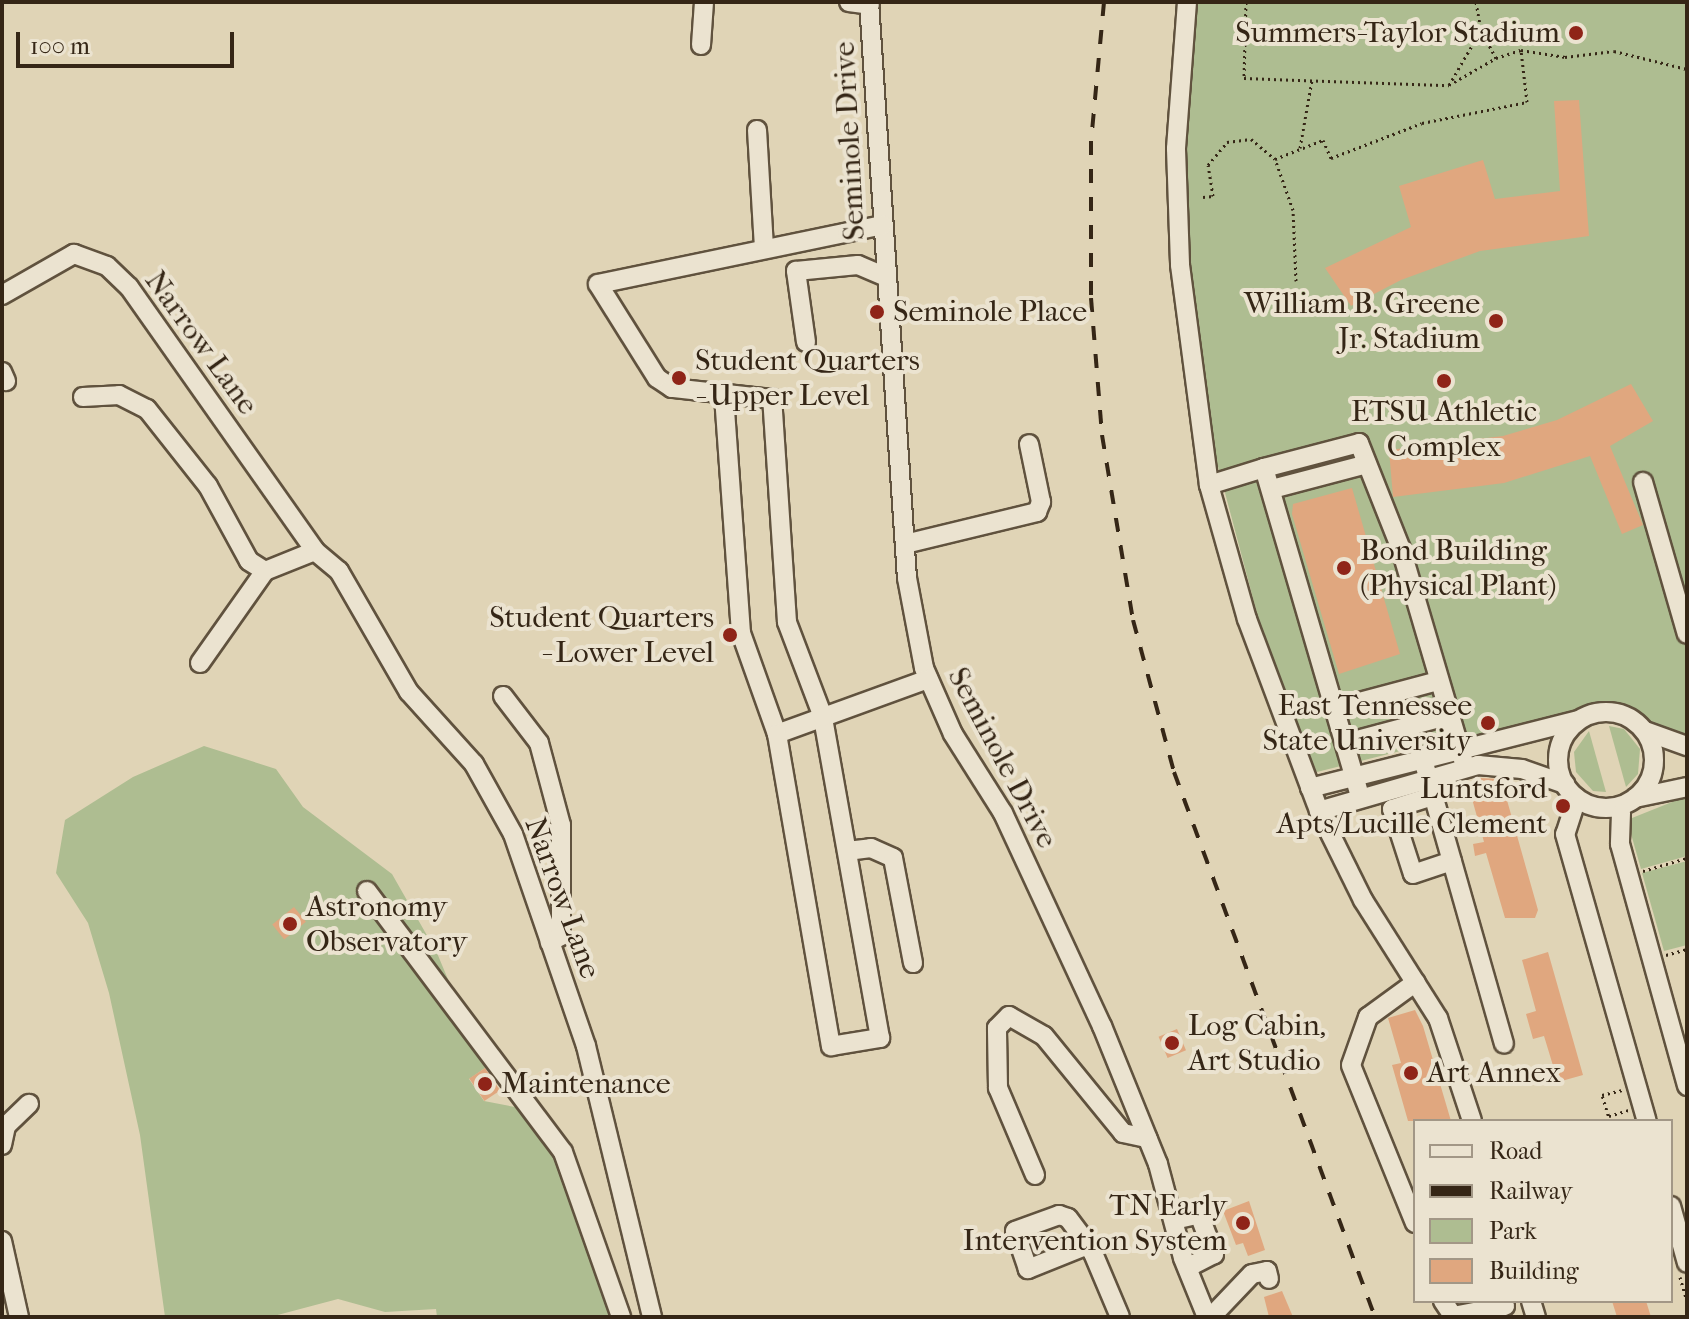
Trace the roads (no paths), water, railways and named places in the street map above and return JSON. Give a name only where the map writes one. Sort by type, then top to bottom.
[{"type":"street","points":[[701,45],[704,2]]},
{"type":"street","points":[[849,2],[870,3]]},
{"type":"street","points":[[1187,2],[1177,201],[1186,339],[1209,485],[1247,619],[1319,811],[1363,900],[1438,1018],[1471,1119]]},
{"type":"street","name":"Seminole Drive","points":[[870,3],[905,544],[911,609],[928,679],[953,734],[1003,813],[1147,1138],[1187,1268],[1209,1317]]},
{"type":"street","points":[[757,130],[764,248]]},
{"type":"street","points":[[724,396],[741,633],[777,734],[831,1046],[880,1038],[823,717],[787,622],[772,399],[672,388],[657,378],[598,284],[883,225]]},
{"type":"street","name":"Narrow Lane","points":[[2,295],[74,254],[107,266],[129,287],[315,551],[339,571],[409,692],[474,764],[513,834],[586,1046],[652,1317]]},
{"type":"street","points":[[806,342],[796,271],[858,265],[886,277]]},
{"type":"street","points":[[83,397],[119,395],[147,409],[208,486],[249,561],[265,571]]},
{"type":"street","points":[[1209,485],[1359,443],[1401,549],[1447,716],[1465,767]]},
{"type":"street","points":[[905,544],[1037,512],[1041,502],[1029,444]]},
{"type":"street","points":[[1272,489],[1367,464]]},
{"type":"street","points":[[1264,468],[1337,708],[1360,796]]},
{"type":"street","points":[[1643,482],[1687,634]]},
{"type":"street","points":[[200,663],[265,571],[315,551]]},
{"type":"street","points":[[777,734],[928,679]]},
{"type":"street","points":[[1337,708],[1438,681]]},
{"type":"street","points":[[503,696],[539,743],[561,825],[561,936],[550,942]]},
{"type":"street","points":[[1310,788],[1422,756],[1608,711],[1645,731],[1687,746]]},
{"type":"street","points":[[1346,743],[1447,716]]},
{"type":"street","points":[[1579,720],[1559,750],[1571,791],[1565,834],[1640,1115]]},
{"type":"street","points":[[1635,798],[1655,762],[1645,731]]},
{"type":"street","points":[[1422,756],[1504,1044]]},
{"type":"street","points":[[1319,811],[1360,796],[1465,767],[1522,769],[1602,808],[1687,787]]},
{"type":"street","points":[[1433,796],[1392,809],[1413,874],[1452,861]]},
{"type":"street","points":[[1621,813],[1620,844],[1687,1086]]},
{"type":"street","points":[[847,851],[871,848],[893,858],[913,963]]},
{"type":"street","points":[[367,891],[563,1152],[621,1317]]},
{"type":"street","points":[[1413,1218],[1351,1065],[1368,1017],[1416,982]]},
{"type":"street","points":[[1035,1175],[998,1088],[997,1028],[1009,1016],[1044,1036],[1123,1133],[1147,1138]]},
{"type":"street","points":[[2,1145],[6,1126],[29,1104]]},
{"type":"street","points":[[1174,1220],[1199,1214],[1214,1254],[1187,1268]]},
{"type":"street","points":[[1673,1219],[1683,1268]]},
{"type":"street","points":[[2,1241],[19,1317]]},
{"type":"street","points":[[1088,1245],[1120,1317]]},
{"type":"street","points":[[1209,1317],[1252,1274],[1267,1271],[1269,1279]]},
{"type":"street","points":[[1444,1303],[1453,1316],[1505,1306]]},
{"type":"railway","points":[[1104,2],[1091,141],[1091,298],[1102,435],[1133,620],[1174,772],[1375,1317]]},
{"type":"place","name":"Summers-Taylor Stadium","points":[[1576,33]]},
{"type":"place","name":"Seminole Place","points":[[877,312]]},
{"type":"place","name":"William B. Greene Jr. Stadium","points":[[1496,321]]},
{"type":"place","name":"Student Quarters - Upper Level","points":[[679,378]]},
{"type":"place","name":"ETSU Athletic Complex","points":[[1444,381]]},
{"type":"place","name":"Bond Building (Physical Plant)","points":[[1344,568]]},
{"type":"place","name":"Student Quarters - Lower Level","points":[[730,635]]},
{"type":"place","name":"East Tennessee State University","points":[[1488,723]]},
{"type":"place","name":"Luntsford Apts/Lucille Clement","points":[[1563,806]]},
{"type":"place","name":"Astronomy Observatory","points":[[290,924]]},
{"type":"place","name":"Log Cabin, Art Studio","points":[[1172,1043]]},
{"type":"place","name":"Art Annex","points":[[1411,1073]]},
{"type":"place","name":"Maintenance","points":[[485,1084]]},
{"type":"place","name":"TN Early Intervention System","points":[[1243,1223]]}]
